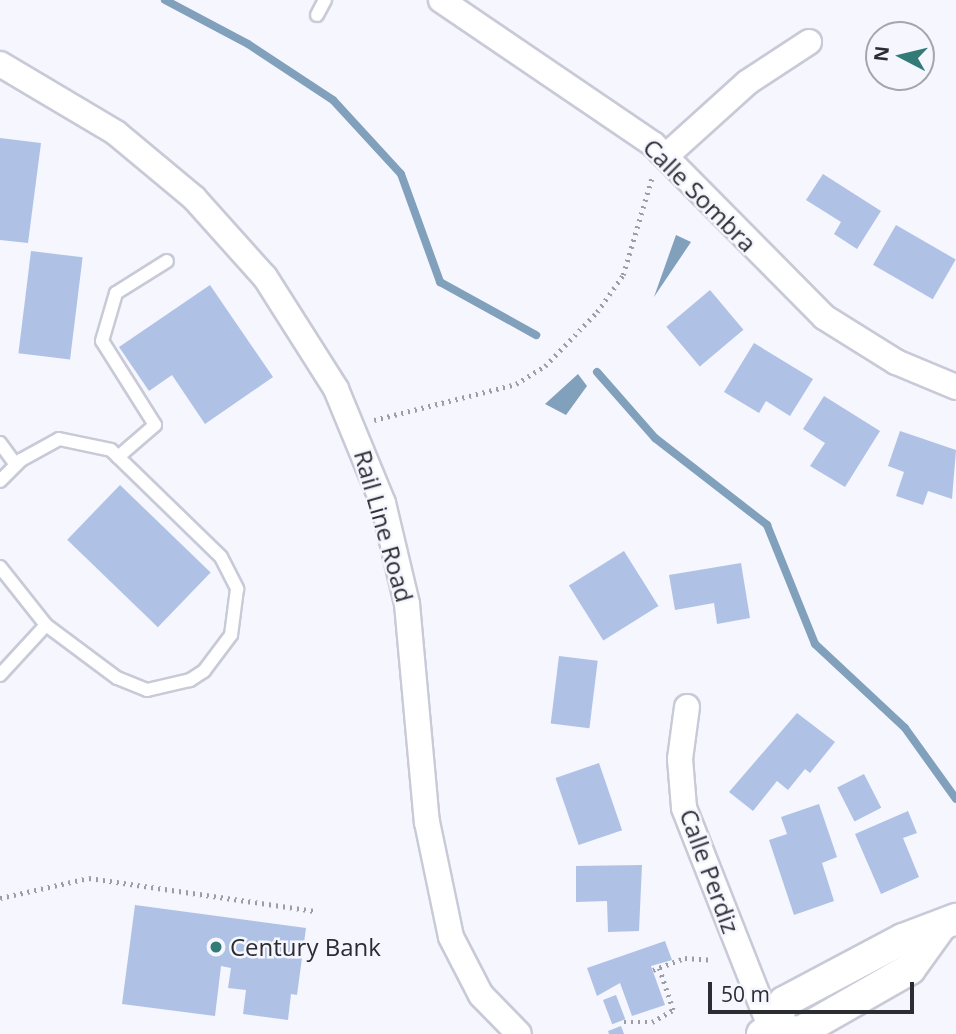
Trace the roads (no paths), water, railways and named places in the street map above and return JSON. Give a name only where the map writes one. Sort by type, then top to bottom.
[{"type":"street","name":"Calle Sombra","points":[[441,0],[625,122],[666,156],[824,317],[896,362],[956,387]]},
{"type":"street","points":[[666,156],[748,82],[809,42]]},
{"type":"street","name":"Rail Line Road","points":[[0,64],[116,133],[194,198],[265,277],[316,354],[354,424],[383,503],[407,604],[427,822],[441,899],[464,968],[481,995],[519,1034]]},
{"type":"street","name":"Calle Perdiz","points":[[687,708],[680,759],[684,808],[767,1032]]},
{"type":"street","points":[[767,1032],[784,1002],[903,939],[949,923]]},
{"type":"lane","points":[[317,15],[325,0]]},
{"type":"lane","points":[[118,457],[155,425],[102,341],[116,293],[167,261]]},
{"type":"lane","points":[[0,481],[16,465],[59,439],[75,439],[118,457],[221,557],[237,589],[231,635],[204,671],[190,680],[147,690],[117,678],[46,625],[0,567]]},
{"type":"lane","points":[[0,443],[16,465]]},
{"type":"lane","points":[[0,675],[46,625]]},
{"type":"water","points":[[676,235],[691,242],[654,297]]},
{"type":"water","points":[[578,374],[587,386],[566,415],[545,404]]},
{"type":"waterway","points":[[165,0],[248,44],[333,100],[401,174],[440,282],[536,335]]},
{"type":"waterway","points":[[597,372],[655,438],[767,525],[815,644],[905,728],[956,799]]},
{"type":"place","name":"Century Bank","points":[[216,947]]}]
